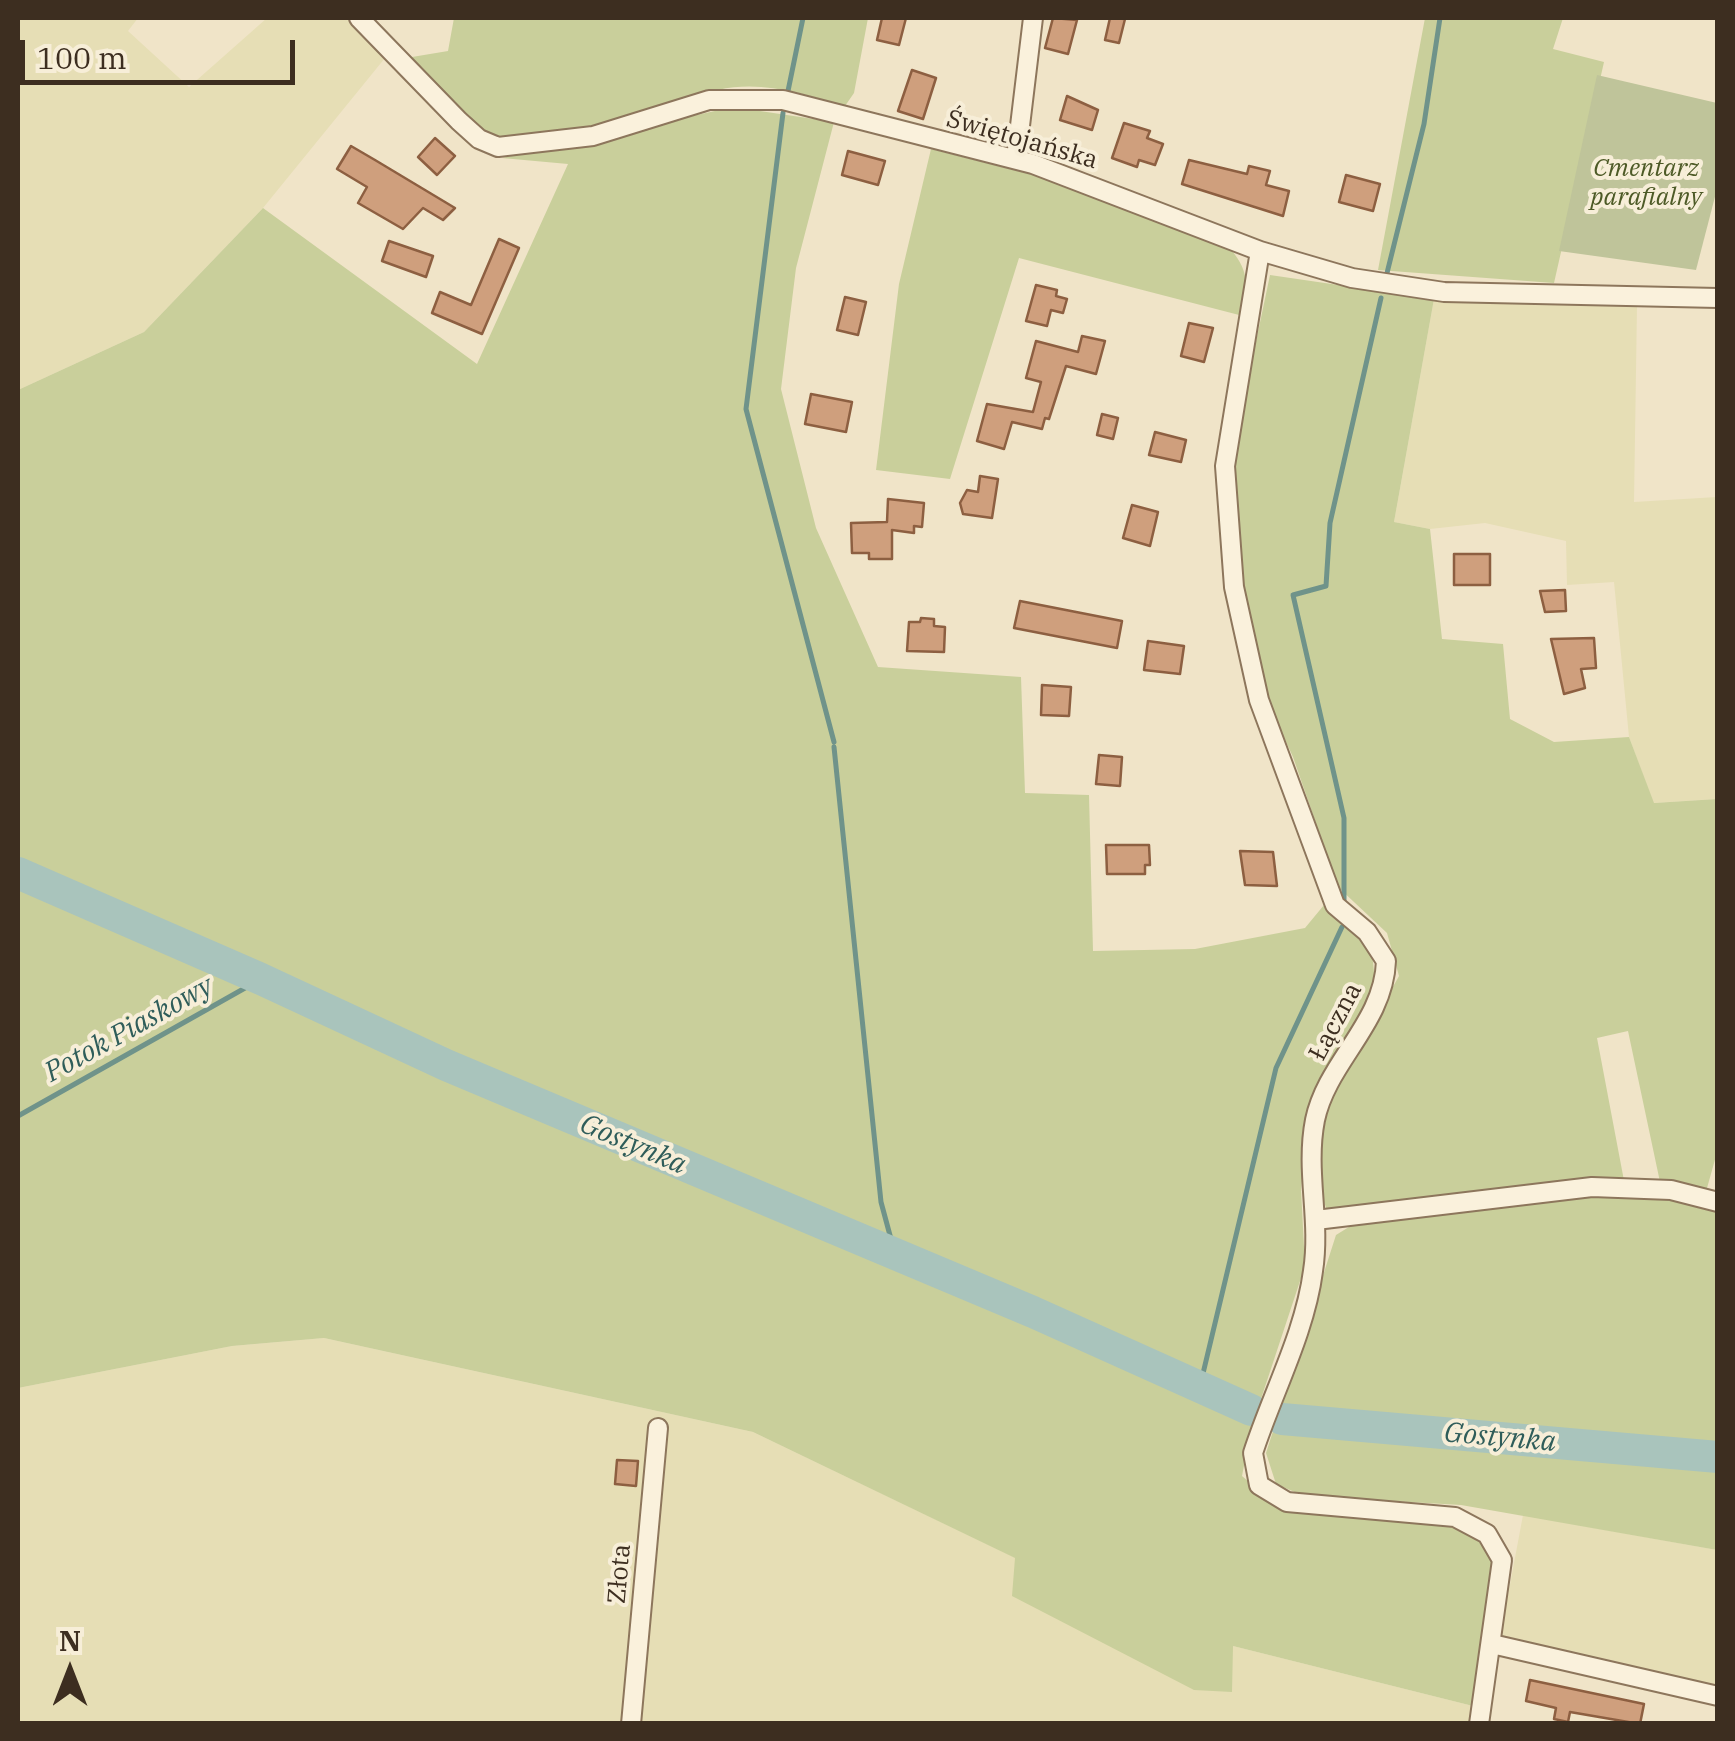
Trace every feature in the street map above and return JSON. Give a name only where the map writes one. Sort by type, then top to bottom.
[{"type":"street","name":"Świętojańska","points":[[359,18],[479,140],[498,147],[593,136],[709,100],[744,97],[833,110],[963,149],[1016,159],[1260,250],[1352,278],[1409,288],[1718,298]]},
{"type":"street","points":[[1016,159],[1033,18]]},
{"type":"street","name":"Łączna","points":[[1260,250],[1225,466],[1234,587],[1259,700],[1334,905],[1366,932],[1386,962],[1382,990],[1370,1018],[1315,1118],[1309,1178],[1316,1220],[1313,1273],[1254,1452],[1258,1485],[1286,1502],[1454,1517],[1487,1534],[1502,1560],[1492,1644]]},
{"type":"street","points":[[1316,1220],[1592,1187],[1671,1190],[1718,1202]]},
{"type":"street","name":"Złota","points":[[631,1724],[658,1428]]},
{"type":"street","points":[[1479,1724],[1492,1644],[1718,1696]]},
{"type":"shaded area","points":[[18,18],[138,18],[128,31],[189,87],[267,18],[346,18],[385,58],[263,208],[144,332],[18,390]]},
{"type":"shaded area","points":[[1434,299],[1637,306],[1634,502],[1717,497],[1717,799],[1653,803],[1629,737],[1614,582],[1567,585],[1566,541],[1485,523],[1430,529],[1394,522]]},
{"type":"shaded area","points":[[324,1338],[753,1432],[1016,1558],[1233,1646],[1473,1706],[1470,1724],[18,1724],[18,1388],[232,1346]]},
{"type":"shaded area","points":[[1523,1515],[1717,1550],[1717,1690],[1497,1654]]},
{"type":"green space","points":[[454,18],[868,18],[854,93],[845,106],[782,90],[734,87],[571,131],[515,140],[496,138],[471,125],[406,58],[448,51]]},
{"type":"green space","points":[[1425,18],[1563,18],[1553,49],[1604,62],[1554,283],[1378,270]]},
{"type":"green space","name":"Cmentarz parafialny","points":[[1597,75],[1717,103],[1717,189],[1696,270],[1559,251]]},
{"type":"green space","points":[[733,107],[834,122],[796,268],[781,389],[816,528],[878,667],[1021,677],[1025,793],[1089,795],[1093,951],[1195,949],[1305,928],[1324,905],[1372,952],[1375,982],[1364,1012],[1309,1107],[1301,1189],[1305,1266],[1251,1429],[1242,1476],[1271,1501],[1457,1524],[1487,1543],[1497,1566],[1473,1706],[1233,1646],[1232,1692],[1194,1690],[1012,1596],[1015,1558],[753,1432],[324,1338],[232,1346],[18,1388],[18,390],[144,332],[263,208],[477,364],[568,164],[502,158]]},
{"type":"green space","points":[[931,149],[1042,177],[1227,245],[1240,262],[1245,278],[1243,316],[1019,258],[950,479],[876,470],[899,284]]},
{"type":"green space","points":[[1270,275],[1434,299],[1394,522],[1430,529],[1442,639],[1503,644],[1510,719],[1554,742],[1629,737],[1654,803],[1717,799],[1718,1149],[1707,1188],[1718,1193],[1717,1550],[1461,1505],[1304,1496],[1276,1484],[1266,1453],[1336,1235],[1378,1209],[1327,1210],[1317,1184],[1323,1112],[1399,976],[1387,933],[1338,887],[1293,757],[1263,692],[1232,521],[1234,446]],"holes":[[[1628,1031],[1660,1182],[1625,1186],[1597,1038]]]},
{"type":"building","points":[[882,18],[906,18],[899,45],[877,40]]},
{"type":"building","points":[[1053,18],[1077,20],[1068,54],[1045,48]]},
{"type":"building","points":[[1110,18],[1125,19],[1119,43],[1105,40]]},
{"type":"building","points":[[912,70],[936,78],[923,119],[898,111]]},
{"type":"building","points":[[1067,96],[1098,110],[1092,130],[1060,120]]},
{"type":"building","points":[[1124,123],[1150,131],[1147,138],[1163,144],[1155,165],[1139,160],[1137,167],[1112,158]]},
{"type":"building","points":[[435,138],[455,156],[437,175],[418,157]]},
{"type":"building","points":[[351,146],[455,208],[443,220],[423,208],[403,229],[358,203],[367,187],[337,169]]},
{"type":"building","points":[[848,151],[885,161],[878,185],[842,175]]},
{"type":"building","points":[[1189,160],[1247,174],[1249,166],[1270,171],[1266,185],[1289,191],[1283,216],[1182,184]]},
{"type":"building","points":[[1346,175],[1380,184],[1373,211],[1339,202]]},
{"type":"building","points":[[499,239],[519,248],[482,334],[432,313],[440,292],[471,305]]},
{"type":"building","points":[[389,241],[433,256],[426,277],[382,261]]},
{"type":"building","points":[[1036,285],[1057,290],[1056,296],[1067,299],[1063,313],[1051,310],[1047,326],[1026,321]]},
{"type":"building","points":[[845,297],[866,302],[858,335],[837,330]]},
{"type":"building","points":[[1189,323],[1213,328],[1204,362],[1181,356]]},
{"type":"building","points":[[1082,336],[1105,341],[1096,374],[1066,366],[1042,429],[1012,422],[1004,449],[977,441],[987,404],[1033,412],[1041,382],[1026,378],[1036,341],[1078,352]]},
{"type":"building","points":[[811,394],[852,402],[846,432],[805,424]]},
{"type":"building","points":[[1102,414],[1118,418],[1113,439],[1097,435]]},
{"type":"building","points":[[1155,432],[1186,440],[1181,462],[1149,455]]},
{"type":"building","points":[[980,476],[998,479],[992,518],[963,514],[960,503],[967,490],[978,492]]},
{"type":"building","points":[[888,499],[924,503],[922,527],[914,526],[914,533],[892,530],[892,559],[869,559],[869,553],[852,553],[851,523],[887,522]]},
{"type":"building","points":[[1132,505],[1158,512],[1150,546],[1123,538]]},
{"type":"building","points":[[1454,554],[1490,554],[1490,585],[1454,585]]},
{"type":"building","points":[[1565,590],[1566,611],[1545,612],[1540,591]]},
{"type":"building","points":[[1020,601],[1122,621],[1117,648],[1014,628]]},
{"type":"building","points":[[921,618],[934,619],[934,626],[945,627],[944,652],[907,651],[909,622],[920,622]]},
{"type":"building","points":[[1594,638],[1596,668],[1581,669],[1585,688],[1564,694],[1551,639]]},
{"type":"building","points":[[1148,641],[1184,646],[1180,674],[1144,670]]},
{"type":"building","points":[[1042,685],[1071,687],[1069,716],[1041,715]]},
{"type":"building","points":[[1099,755],[1122,757],[1120,786],[1096,784]]},
{"type":"building","points":[[1106,845],[1149,845],[1150,865],[1145,865],[1145,874],[1107,874]]},
{"type":"building","points":[[1240,851],[1273,852],[1277,886],[1245,885]]},
{"type":"building","points":[[617,1460],[638,1461],[636,1486],[615,1484]]},
{"type":"building","points":[[1530,1680],[1644,1704],[1640,1724],[1570,1712],[1568,1722],[1554,1719],[1556,1708],[1526,1701]]},
{"type":"waterway","points":[[788,91],[803,18]]},
{"type":"waterway","points":[[1387,273],[1424,124],[1440,18]]},
{"type":"waterway","points":[[783,113],[746,409],[834,742]]},
{"type":"waterway","points":[[1344,900],[1344,818],[1293,595],[1326,586],[1330,523],[1381,298]]},
{"type":"waterway","points":[[834,747],[881,1202],[895,1254]]},
{"type":"waterway","name":"Gostynka","points":[[18,873],[446,1065],[1033,1312],[1251,1410]]},
{"type":"waterway","points":[[1200,1386],[1276,1068],[1342,927]]},
{"type":"waterway","name":"Potok Piaskowy","points":[[18,1116],[261,979]]},
{"type":"waterway","name":"Gostynka","points":[[1282,1419],[1718,1457]]}]
